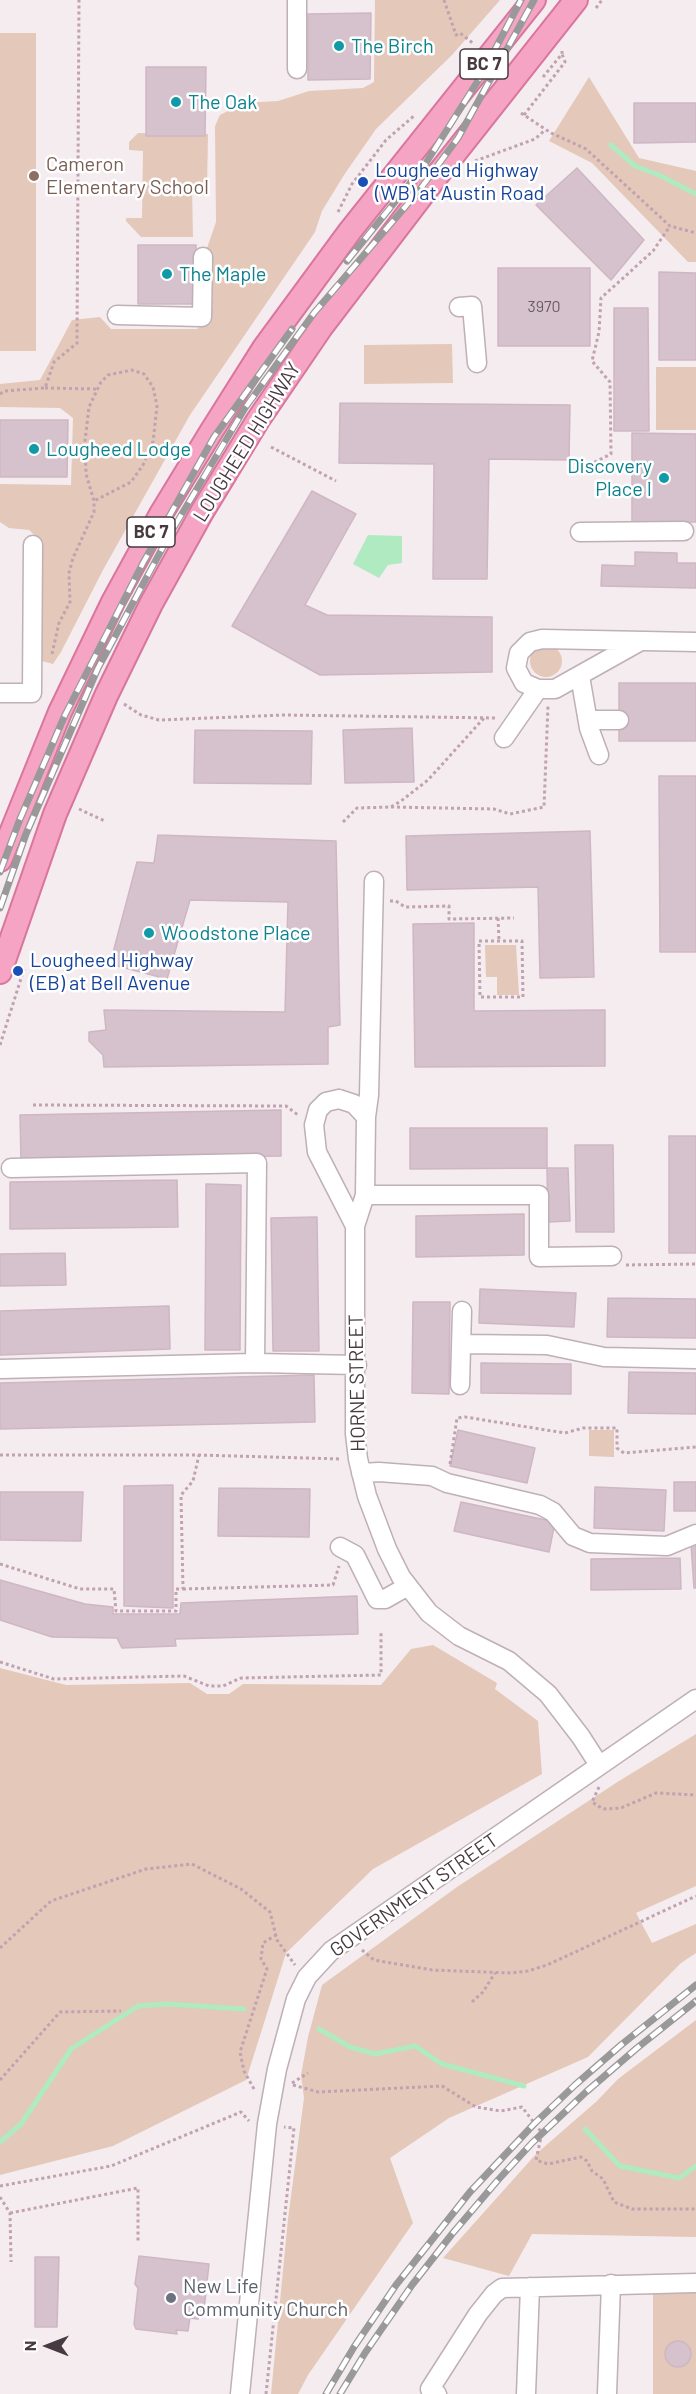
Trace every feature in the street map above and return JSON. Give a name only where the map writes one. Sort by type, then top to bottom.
[{"type":"main road","name":"LOUGHEED HIGHWAY","points":[[0,861],[60,712],[113,602],[160,513],[204,442],[264,348],[350,231],[534,0]]},
{"type":"main road","name":"LOUGHEED HIGHWAY","points":[[0,972],[55,814],[105,696],[151,604],[202,512],[258,420],[322,326],[576,0]]},
{"type":"street","points":[[297,0],[297,69]]},
{"type":"street","points":[[117,315],[202,317],[203,257]]},
{"type":"street","points":[[459,307],[472,306],[477,363]]},
{"type":"street","points":[[580,532],[684,531]]},
{"type":"street","points":[[0,693],[32,693],[33,545]]},
{"type":"street","points":[[543,694],[524,683],[516,669],[519,653],[530,642],[542,639],[696,642]]},
{"type":"street","points":[[504,738],[518,718],[543,694],[639,642]]},
{"type":"street","points":[[580,676],[588,720],[599,755]]},
{"type":"street","points":[[588,720],[619,720]]},
{"type":"street","points":[[366,1117],[369,1095],[374,881]]},
{"type":"street","name":"HORNE STREET","points":[[355,1226],[317,1152],[314,1125],[318,1110],[326,1102],[339,1099],[354,1104],[366,1117],[365,1195],[355,1226],[357,1365],[355,1434],[360,1466],[387,1549],[401,1576],[429,1613],[459,1636],[509,1661],[548,1694],[599,1765]]},
{"type":"street","points":[[11,1168],[257,1163],[255,1363]]},
{"type":"street","points":[[365,1195],[538,1194],[539,1257],[612,1256]]},
{"type":"street","points":[[460,1385],[462,1311]]},
{"type":"street","points":[[462,1344],[547,1345],[604,1357],[696,1359]]},
{"type":"street","points":[[0,1369],[255,1363],[357,1365]]},
{"type":"street","points":[[360,1466],[379,1472],[432,1476],[447,1484],[540,1505],[553,1512],[573,1536],[590,1543],[667,1546],[696,1534]]},
{"type":"street","points":[[342,1548],[355,1555],[377,1599],[385,1599],[408,1586]]},
{"type":"street","name":"GOVERNMENT STREET","points":[[240,2394],[267,2124],[277,2069],[296,1999],[307,1977],[331,1951],[349,1938],[696,1699]]},
{"type":"street","points":[[431,2392],[477,2314],[502,2288],[696,2283]]},
{"type":"street","points":[[607,2394],[611,2284]]},
{"type":"street","points":[[526,2394],[530,2287]]},
{"type":"path","points":[[45,388],[54,362],[77,343],[79,0]]},
{"type":"path","points":[[444,0],[456,35],[460,33],[474,44]]},
{"type":"path","points":[[562,54],[566,62],[523,114],[545,129],[586,149],[670,225],[696,233]]},
{"type":"path","points":[[475,161],[535,139],[545,129]]},
{"type":"path","points":[[590,465],[611,454],[610,382],[592,360],[599,333],[601,298],[654,251],[670,225]]},
{"type":"path","points":[[50,662],[59,623],[70,602],[69,573],[73,558],[94,512],[94,501],[86,474],[85,441],[89,407],[97,389],[108,375],[132,370],[144,374],[153,387],[157,406],[153,442],[143,465],[131,482],[94,501]]},
{"type":"path","points":[[0,394],[4,391],[45,388],[97,389]]},
{"type":"path","points":[[271,447],[336,481]]},
{"type":"path","points":[[343,822],[357,808],[494,809],[510,814],[544,807],[543,694]]},
{"type":"path","points":[[122,703],[141,714],[159,720],[285,715],[518,718]]},
{"type":"path","points":[[391,807],[428,780],[484,718]]},
{"type":"path","points":[[78,809],[105,820]]},
{"type":"path","points":[[405,906],[449,906],[449,920],[514,918]]},
{"type":"path","points":[[498,918],[499,941]]},
{"type":"path","points":[[479,941],[499,941],[522,941],[523,997],[480,997],[479,941]]},
{"type":"path","points":[[0,1045],[27,959]]},
{"type":"path","points":[[33,1105],[286,1106],[304,1121]]},
{"type":"path","points":[[612,1256],[616,1265],[696,1264]]},
{"type":"path","points":[[447,1484],[457,1418],[465,1417],[566,1432],[583,1428],[617,1428],[617,1448],[624,1453],[696,1447]]},
{"type":"path","points":[[0,1455],[199,1455],[360,1466]]},
{"type":"path","points":[[183,1588],[181,1495],[193,1480],[199,1455]]},
{"type":"path","points":[[0,1564],[80,1589],[114,1589],[116,1611],[176,1611],[176,1588],[333,1585],[342,1548]]},
{"type":"path","points":[[0,1662],[54,1679],[184,1676],[209,1686],[223,1686],[241,1678],[381,1675],[381,1633]]},
{"type":"path","points":[[599,1765],[600,1785],[592,1802],[603,1809],[621,1808],[656,1793],[696,1795]]},
{"type":"path","points":[[0,1948],[51,1901],[146,1869],[192,1864],[241,1889],[270,1912],[276,1935],[290,1960],[307,1977]]},
{"type":"path","points":[[349,1938],[374,1960],[432,1970],[495,1973],[528,1971],[547,1965],[696,1896]]},
{"type":"path","points":[[255,2091],[244,2071],[240,2052],[267,1969],[261,1959],[263,1943],[276,1935]]},
{"type":"path","points":[[471,2002],[483,1992],[495,1973]]},
{"type":"path","points":[[0,2080],[60,2012],[121,2012]]},
{"type":"path","points":[[277,2069],[294,2087],[318,2092],[442,2086],[476,2107],[501,2111],[522,2108],[542,2133],[536,2160],[548,2163],[581,2157],[587,2161],[592,2171],[603,2179],[614,2202],[632,2209],[696,2209]]},
{"type":"path","points":[[291,2084],[308,2073]]},
{"type":"path","points":[[0,2186],[111,2166],[241,2112],[250,2122]]},
{"type":"path","points":[[266,2394],[294,2128],[284,2127]]},
{"type":"path","points":[[10,2213],[138,2188],[138,2241]]},
{"type":"path","points":[[0,2197],[10,2213],[11,2262]]},
{"type":"shaded area","points":[[375,0],[500,0],[452,55],[376,129],[344,175],[322,211],[315,232],[190,415],[103,570],[61,652],[53,664],[42,661],[38,654],[38,538],[29,530],[9,528],[0,522],[0,484],[71,485],[73,418],[60,408],[0,407],[0,384],[40,380],[72,320],[100,317],[111,329],[197,329],[203,323],[205,254],[216,222],[215,126],[220,115],[244,103],[278,101],[309,91],[363,88],[374,82]]},
{"type":"shaded area","points":[[0,33],[36,33],[36,351],[0,351]]},
{"type":"shaded area","points":[[589,77],[639,158],[696,171],[696,262],[688,262],[592,163],[549,141]]},
{"type":"shaded area","points":[[138,133],[208,134],[207,187],[192,188],[193,237],[141,237],[126,221],[126,218],[142,218],[143,151],[129,150],[129,142]]},
{"type":"shaded area","points":[[452,344],[453,383],[364,384],[364,345]]},
{"type":"shaded area","points":[[656,367],[696,367],[696,430],[656,430]]},
{"type":"shaded area","points":[[368,535],[402,536],[402,563],[388,565],[379,578],[353,564]]},
{"type":"shaded area","points":[[546,645],[557,650],[562,661],[557,672],[546,677],[535,672],[530,661],[535,650]]},
{"type":"shaded area","points":[[485,945],[516,945],[519,995],[497,995],[497,977],[486,977]]},
{"type":"shaded area","points":[[589,1430],[614,1430],[614,1457],[589,1456]]},
{"type":"shaded area","points":[[433,1645],[497,1683],[495,1689],[538,1721],[542,1774],[373,1869],[286,1953],[246,2080],[113,2146],[0,2175],[0,1668],[66,1685],[190,1683],[207,1694],[229,1694],[243,1684],[381,1685],[411,1649]]},
{"type":"shaded area","points":[[696,1734],[696,1886],[636,1913],[652,1943],[696,1924],[696,1953],[681,1963],[588,2057],[449,2118],[390,2158],[413,2223],[308,2375],[298,2394],[271,2394],[288,2219],[304,2098],[301,2075],[308,2037],[322,1985],[457,1887],[619,1781]]},
{"type":"shaded area","points":[[696,2020],[696,2237],[532,2234],[509,2276],[443,2258],[536,2154],[597,2101],[618,2079]]},
{"type":"shaded area","points":[[653,2290],[696,2290],[696,2394],[653,2394]]},
{"type":"building","name":"The Birch","points":[[371,13],[370,79],[308,80],[308,14]]},
{"type":"building","name":"The Oak","points":[[146,67],[206,67],[205,136],[146,136]]},
{"type":"building","points":[[634,103],[696,103],[696,142],[634,143]]},
{"type":"building","points":[[577,168],[644,240],[611,280],[536,205]]},
{"type":"building","name":"The Maple","points":[[138,245],[196,245],[196,304],[138,304]]},
{"type":"building","points":[[498,268],[590,268],[590,346],[498,346]]},
{"type":"building","points":[[659,272],[696,273],[696,360],[659,360]]},
{"type":"building","points":[[614,308],[648,308],[649,431],[614,431]]},
{"type":"building","points":[[340,403],[570,405],[569,460],[489,459],[487,579],[433,579],[434,464],[339,463]]},
{"type":"building","name":"Lougheed Lodge","points":[[0,420],[68,420],[67,477],[0,477]]},
{"type":"building","name":"Discovery Place I","points":[[632,433],[696,434],[696,522],[632,522]]},
{"type":"building","points":[[312,491],[356,514],[305,605],[327,615],[492,617],[492,672],[320,675],[232,626]]},
{"type":"building","points":[[635,552],[677,553],[677,563],[696,563],[696,588],[601,586],[602,565],[635,566]]},
{"type":"building","points":[[619,683],[696,683],[696,741],[619,741]]},
{"type":"building","points":[[412,728],[414,782],[345,783],[343,730]]},
{"type":"building","points":[[195,730],[312,731],[311,784],[194,783]]},
{"type":"building","points":[[659,776],[696,776],[696,952],[660,952]]},
{"type":"building","points":[[590,831],[594,977],[540,978],[538,887],[407,890],[406,836]]},
{"type":"building","name":"Woodstone Place","points":[[158,835],[336,841],[340,1025],[328,1027],[328,1064],[104,1067],[103,1055],[89,1041],[89,1032],[106,1030],[104,1010],[285,1012],[288,902],[190,900],[167,979],[110,964],[137,862],[154,863]]},
{"type":"building","points":[[474,923],[474,1011],[605,1010],[605,1066],[415,1067],[413,924]]},
{"type":"building","points":[[281,1110],[281,1156],[21,1160],[20,1115]]},
{"type":"building","points":[[410,1128],[547,1128],[547,1168],[410,1169]]},
{"type":"building","points":[[669,1136],[696,1136],[696,1253],[669,1253]]},
{"type":"building","points":[[575,1145],[613,1145],[614,1232],[576,1232]]},
{"type":"building","points":[[547,1168],[568,1168],[570,1221],[548,1222]]},
{"type":"building","points":[[177,1180],[178,1227],[10,1229],[10,1182]]},
{"type":"building","points":[[206,1184],[241,1185],[240,1350],[205,1350]]},
{"type":"building","points":[[524,1214],[524,1255],[416,1257],[416,1216]]},
{"type":"building","points":[[317,1217],[319,1351],[273,1351],[271,1218]]},
{"type":"building","points":[[65,1253],[66,1285],[0,1286],[0,1254]]},
{"type":"building","points":[[480,1289],[576,1293],[574,1327],[479,1323]]},
{"type":"building","points":[[608,1298],[696,1299],[696,1338],[607,1337]]},
{"type":"building","points":[[413,1302],[450,1302],[449,1394],[412,1393]]},
{"type":"building","points":[[169,1306],[170,1349],[0,1355],[0,1311]]},
{"type":"building","points":[[481,1363],[571,1364],[571,1394],[481,1393]]},
{"type":"building","points":[[629,1372],[696,1373],[696,1414],[628,1413]]},
{"type":"building","points":[[314,1375],[315,1422],[0,1429],[0,1383]]},
{"type":"building","points":[[458,1430],[535,1448],[527,1483],[450,1466]]},
{"type":"building","points":[[674,1482],[696,1482],[696,1511],[674,1511]]},
{"type":"building","points":[[173,1485],[173,1608],[124,1606],[124,1486]]},
{"type":"building","points":[[595,1487],[666,1490],[664,1531],[594,1528]]},
{"type":"building","points":[[219,1488],[310,1489],[309,1537],[218,1536]]},
{"type":"building","points":[[0,1492],[83,1492],[81,1541],[0,1540]]},
{"type":"building","points":[[461,1502],[555,1522],[549,1552],[454,1531]]},
{"type":"building","points":[[691,1544],[696,1544],[696,1588],[694,1588]]},
{"type":"building","points":[[680,1558],[681,1589],[591,1590],[591,1559]]},
{"type":"building","points":[[0,1580],[85,1604],[113,1607],[113,1614],[180,1614],[181,1603],[357,1596],[358,1634],[175,1639],[176,1646],[122,1648],[117,1638],[52,1637],[0,1620]]},
{"type":"building","name":"New Life Community Church","points":[[139,2256],[209,2264],[204,2310],[200,2309],[198,2319],[190,2318],[188,2331],[176,2330],[177,2334],[136,2329],[134,2324],[138,2288],[135,2284]]},
{"type":"building","points":[[35,2257],[59,2257],[57,2327],[35,2327]]},
{"type":"building","points":[[678,2341],[687,2345],[691,2354],[687,2363],[678,2367],[669,2363],[665,2354],[669,2345]]},
{"type":"waterway","points":[[611,145],[635,166],[659,175],[696,194]]},
{"type":"waterway","points":[[0,2142],[21,2124],[71,2049],[138,2006],[167,2004],[244,2009]]},
{"type":"waterway","points":[[319,2029],[350,2047],[375,2054],[415,2046],[442,2064],[524,2086]]},
{"type":"waterway","points":[[585,2129],[620,2166],[679,2178],[696,2166]]},
{"type":"railway","points":[[347,261],[424,166],[481,76],[521,0]]},
{"type":"railway","points":[[0,908],[26,834],[98,668],[170,534],[245,408],[314,313],[418,192],[458,138],[534,0]]},
{"type":"railway","points":[[0,872],[65,715],[143,563],[214,437],[292,329]]},
{"type":"railway","points":[[326,2394],[354,2347],[396,2285],[470,2192],[534,2124],[575,2085],[696,1985]]},
{"type":"railway","points":[[340,2394],[412,2285],[498,2180],[532,2143],[586,2092],[696,2001]]},
{"type":"place","name":"The Birch","points":[[339,46]]},
{"type":"place","name":"The Oak","points":[[176,102]]},
{"type":"place","name":"Cameron Elementary School","points":[[34,176]]},
{"type":"place","name":"Lougheed Highway (WB) at Austin Road","points":[[363,182]]},
{"type":"place","name":"The Maple","points":[[167,274]]},
{"type":"place","name":"Lougheed Lodge","points":[[34,449]]},
{"type":"place","name":"Discovery Place I","points":[[664,478]]},
{"type":"place","name":"Woodstone Place","points":[[149,933]]},
{"type":"place","name":"Lougheed Highway (EB) at Bell Avenue","points":[[18,971]]},
{"type":"place","name":"New Life Community Church","points":[[171,2298]]}]
